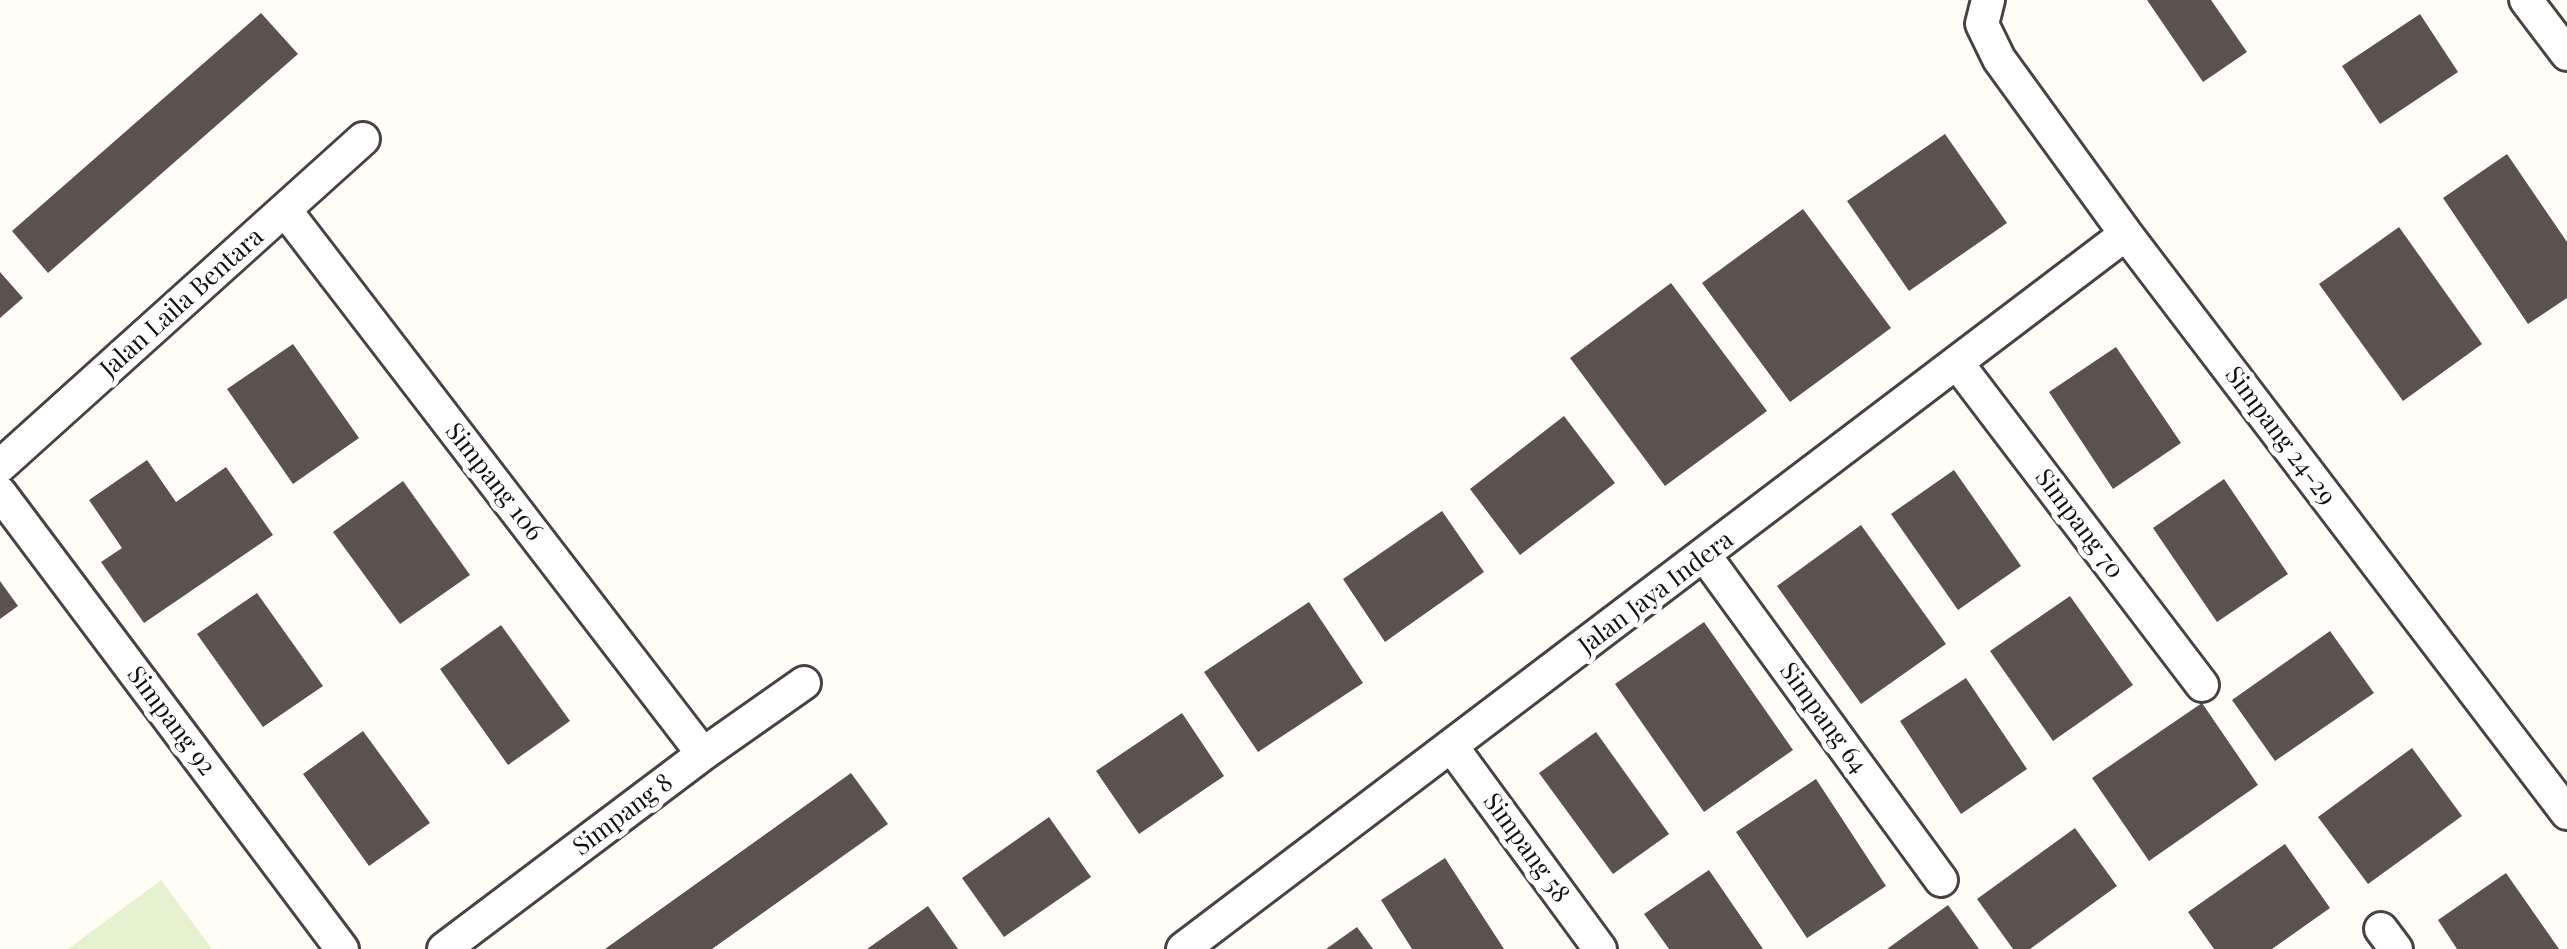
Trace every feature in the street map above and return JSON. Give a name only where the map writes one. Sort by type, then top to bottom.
[{"type":"street","name":"Simpang 24-29","points":[[1988,0],[1982,24],[2000,60],[2126,234],[2566,810]]},
{"type":"street","points":[[2526,0],[2567,54]]},
{"type":"street","name":"Jalan Laila Bentara","points":[[0,466],[363,139]]},
{"type":"street","name":"Simpang 106","points":[[285,210],[704,754]]},
{"type":"street","name":"Jalan Jaya Indera","points":[[1195,945],[2126,234]]},
{"type":"street","name":"Simpang 70","points":[[1957,364],[2202,685]]},
{"type":"street","name":"Simpang 92","points":[[0,493],[342,949]]},
{"type":"street","name":"Simpang 64","points":[[1705,556],[1941,880]]},
{"type":"street","name":"Simpang 8","points":[[444,949],[804,683]]},
{"type":"street","name":"Simpang 58","points":[[1452,747],[1600,949]]},
{"type":"green space","points":[[161,880],[212,949],[68,949]]},
{"type":"building","points":[[2147,0],[2211,0],[2247,52],[2203,82]]},
{"type":"building","points":[[261,13],[298,54],[48,273],[12,231]]},
{"type":"building","points":[[2420,14],[2458,72],[2380,124],[2342,66]]},
{"type":"building","points":[[1945,134],[2007,223],[1909,291],[1847,201]]},
{"type":"building","points":[[2507,154],[2567,242],[2567,298],[2528,324],[2443,198]]},
{"type":"building","points":[[1803,209],[1891,328],[1790,402],[1702,283]]},
{"type":"building","points":[[2399,227],[2482,344],[2403,401],[2319,284]]},
{"type":"building","points":[[0,272],[23,298],[0,318]]},
{"type":"building","points":[[1671,283],[1767,411],[1665,486],[1570,358]]},
{"type":"building","points":[[293,344],[359,438],[293,484],[227,389]]},
{"type":"building","points":[[2116,347],[2181,443],[2113,489],[2049,392]]},
{"type":"building","points":[[1564,416],[1615,483],[1520,555],[1470,489]]},
{"type":"building","points":[[147,460],[176,502],[226,467],[273,535],[144,623],[101,562],[122,548],[89,500]]},
{"type":"building","points":[[1954,470],[2021,566],[1958,610],[1891,514]]},
{"type":"building","points":[[2224,479],[2288,574],[2217,622],[2153,528]]},
{"type":"building","points":[[403,481],[470,575],[400,624],[333,532]]},
{"type":"building","points":[[1442,511],[1484,572],[1385,642],[1343,579]]},
{"type":"building","points":[[1861,525],[1946,644],[1861,704],[1777,586]]},
{"type":"building","points":[[0,581],[18,606],[0,619]]},
{"type":"building","points":[[257,593],[323,686],[263,727],[197,634]]},
{"type":"building","points":[[2070,596],[2133,685],[2053,741],[1990,651]]},
{"type":"building","points":[[1309,602],[1363,683],[1258,752],[1204,672]]},
{"type":"building","points":[[1704,622],[1793,750],[1704,812],[1615,684]]},
{"type":"building","points":[[501,625],[570,721],[508,765],[440,669]]},
{"type":"building","points":[[2330,631],[2374,693],[2275,761],[2232,700]]},
{"type":"building","points":[[1966,678],[2027,769],[1961,814],[1900,721]]},
{"type":"building","points":[[2202,703],[2258,785],[2149,861],[2092,778]]},
{"type":"building","points":[[1182,713],[1224,776],[1139,834],[1096,771]]},
{"type":"building","points":[[363,731],[430,823],[369,866],[303,774]]},
{"type":"building","points":[[1596,732],[1669,834],[1613,874],[1539,773]]},
{"type":"building","points":[[2412,748],[2462,816],[2368,884],[2318,817]]},
{"type":"building","points":[[851,773],[888,824],[712,949],[605,949]]},
{"type":"building","points":[[1816,779],[1886,886],[1807,938],[1736,832]]},
{"type":"building","points":[[1049,817],[1091,877],[1004,937],[962,878]]},
{"type":"building","points":[[2075,828],[2117,886],[2030,949],[2013,949],[1977,899]]},
{"type":"building","points":[[2285,844],[2330,908],[2272,949],[2214,949],[2188,912]]},
{"type":"building","points":[[1445,858],[1504,949],[1412,949],[1381,900]]},
{"type":"building","points":[[1709,870],[1763,949],[1669,949],[1644,914]]},
{"type":"building","points":[[2506,873],[2559,949],[2457,949],[2438,920]]},
{"type":"building","points":[[1948,905],[1979,949],[1887,949]]},
{"type":"building","points":[[928,906],[958,949],[867,949]]},
{"type":"building","points":[[1357,927],[1373,949],[1326,949]]}]
